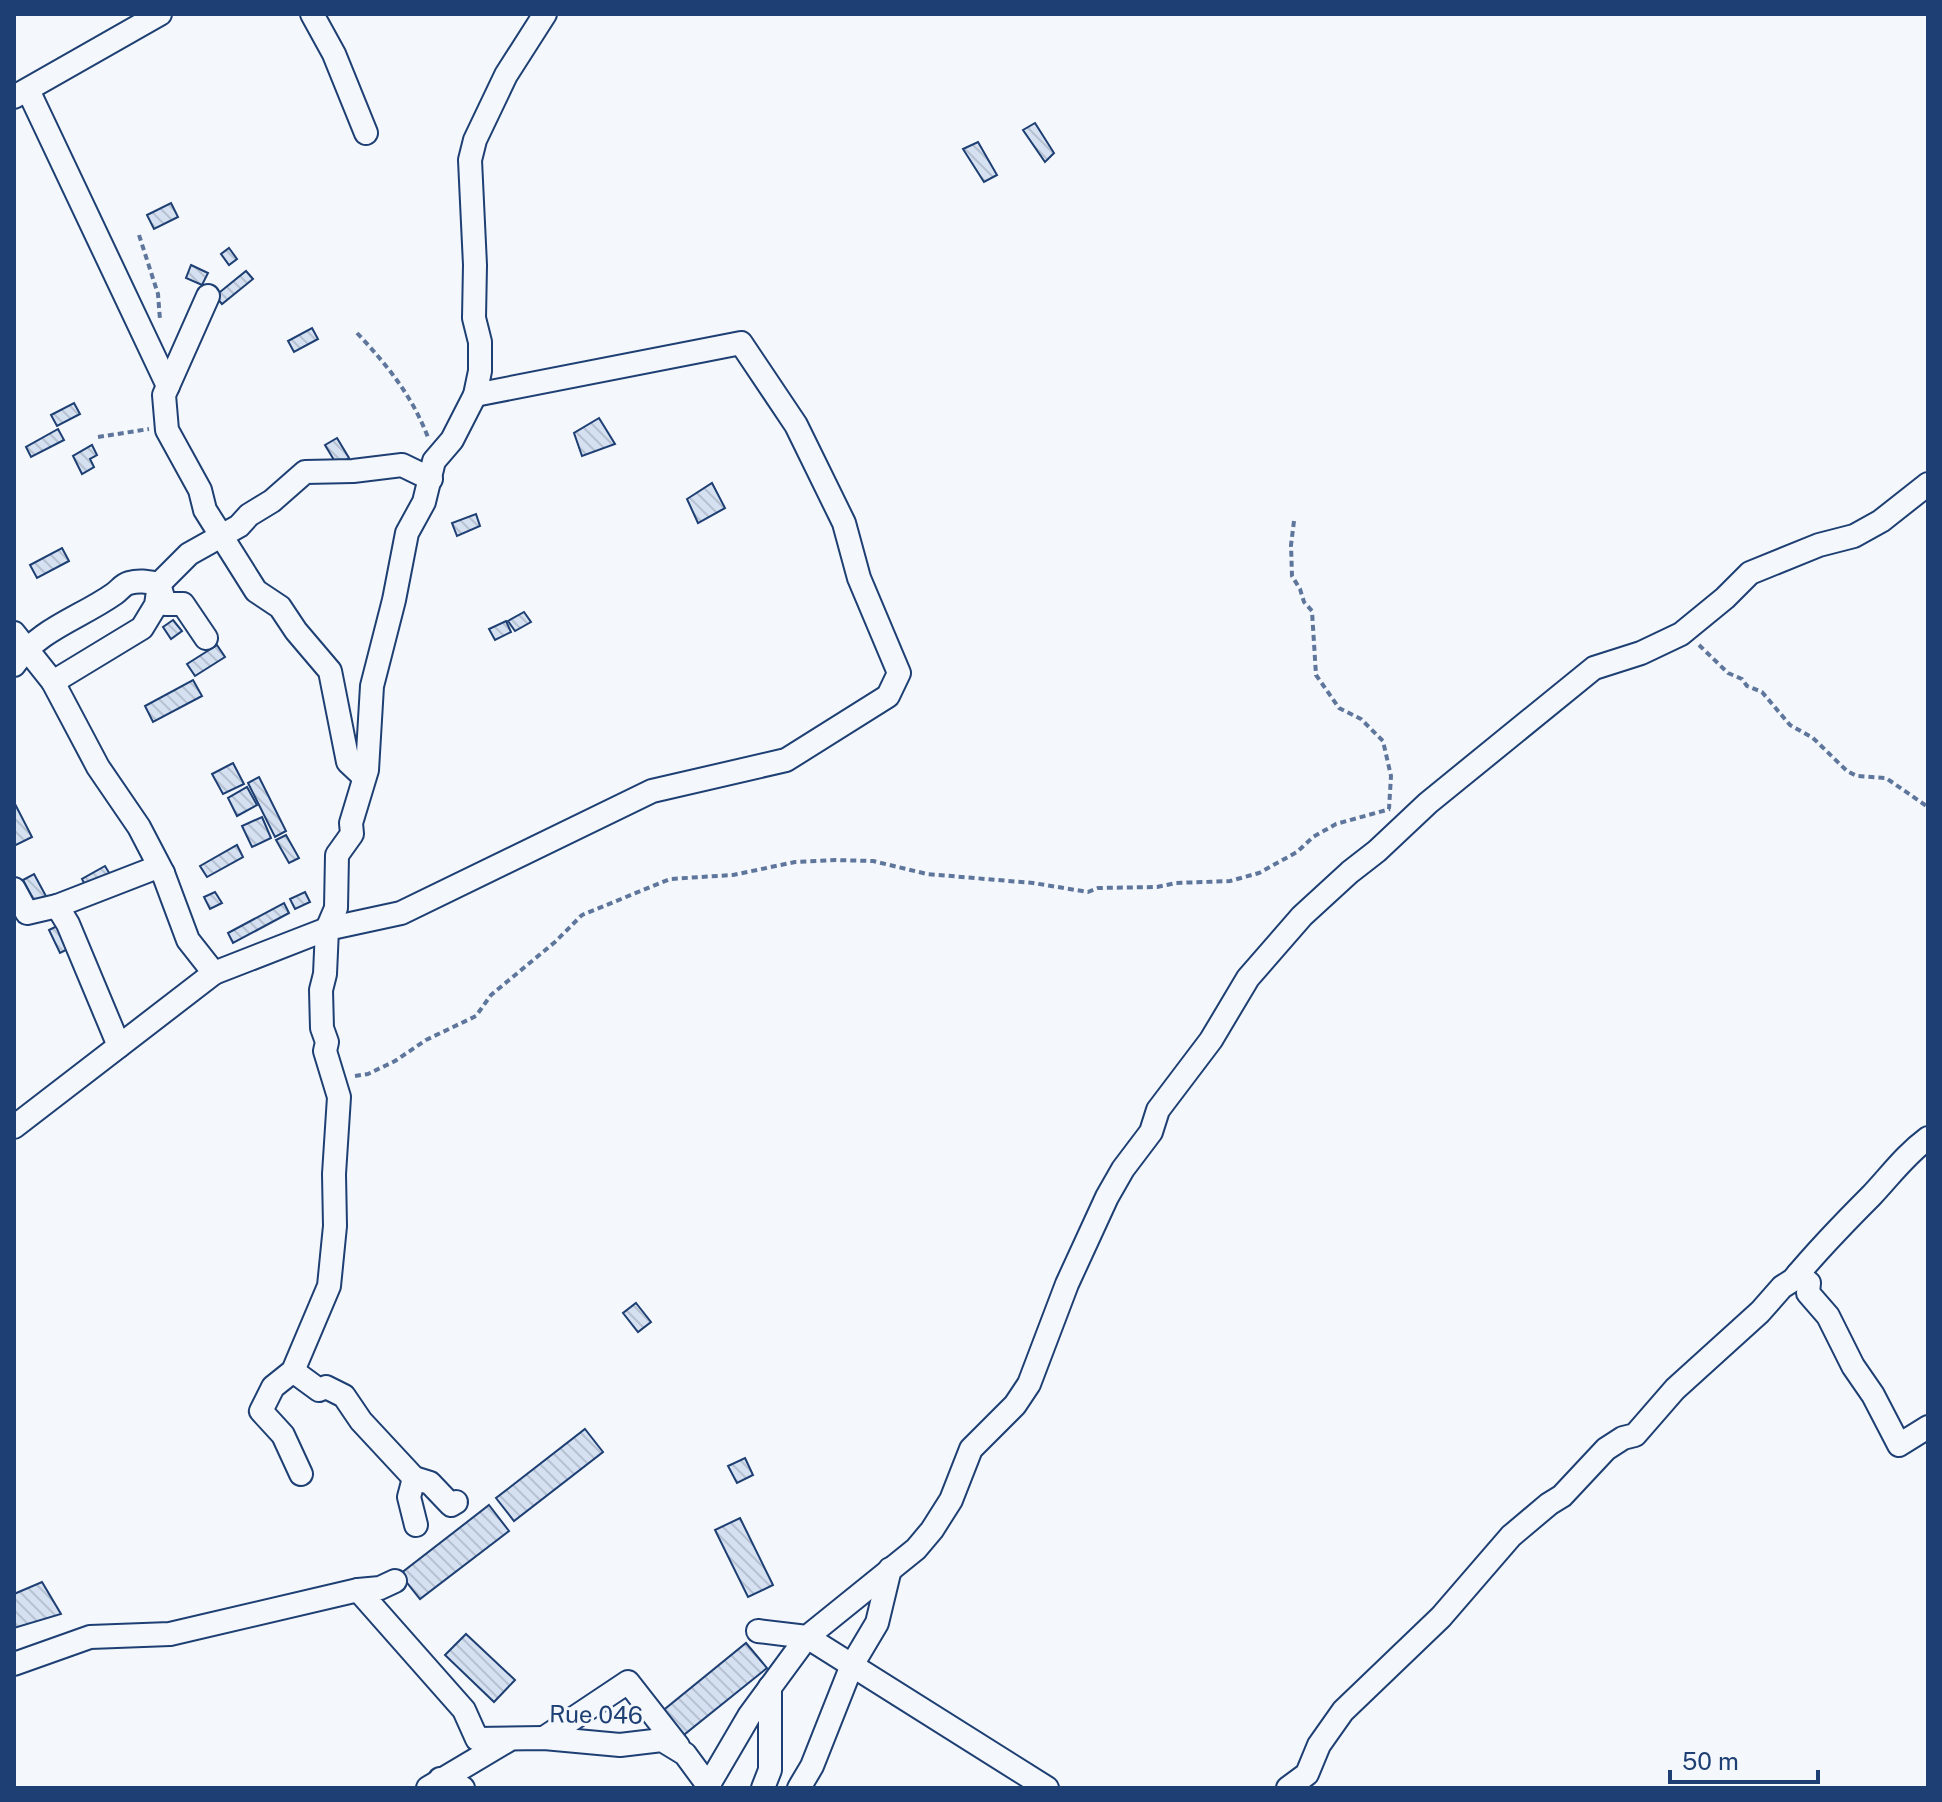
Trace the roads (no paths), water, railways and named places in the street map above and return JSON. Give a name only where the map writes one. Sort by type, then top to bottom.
[{"type":"street","points":[[160,14],[21,93],[168,386]]},
{"type":"street","points":[[312,14],[334,54],[366,133]]},
{"type":"street","points":[[301,1474],[283,1435],[261,1411],[273,1387],[293,1371],[329,1286],[335,1226],[334,1174],[339,1097],[325,1051],[327,1042],[322,1028],[321,990],[325,974],[327,929],[336,908],[337,855],[352,834],[351,823],[364,777],[372,686],[407,533],[424,502],[433,470],[475,395],[480,371],[480,342],[474,318],[470,160],[475,140],[506,75],[545,14]]},
{"type":"street","points":[[208,296],[164,395],[167,430],[200,490],[212,542],[256,591],[280,607],[330,671],[348,762],[364,777]]},
{"type":"street","points":[[14,1127],[214,973],[327,929],[401,913],[652,791],[786,760],[888,696],[899,673],[859,578],[844,523],[796,425],[741,343],[475,395]]},
{"type":"street","points":[[53,682],[142,628],[156,605],[159,584],[189,554],[272,501],[305,472],[353,471],[402,465],[433,470]]},
{"type":"street","points":[[544,1738],[628,1682],[709,1787],[749,1716],[807,1637],[916,1549],[932,1530],[951,1500],[971,1449],[1015,1405],[1029,1384],[1067,1284],[1107,1197],[1123,1169],[1151,1132],[1158,1110],[1211,1040],[1248,978],[1302,916],[1428,803],[1594,668],[1641,653],[1681,634],[1750,573],[1819,545],[1854,536],[1881,521],[1928,484]]},
{"type":"street","points":[[159,584],[142,580],[124,584],[115,593],[50,630],[21,655],[53,682],[98,767],[139,827],[163,873],[188,940],[214,973]]},
{"type":"street","points":[[159,584],[165,604],[183,604],[206,638]]},
{"type":"street","points":[[14,889],[27,913],[57,906],[155,868],[163,873]]},
{"type":"street","points":[[57,906],[68,924],[119,1046]]},
{"type":"street","points":[[1288,1788],[1311,1781],[1319,1745],[1343,1711],[1441,1617],[1511,1536],[1562,1496],[1606,1449],[1623,1438],[1635,1435],[1675,1389],[1798,1274],[1909,1152],[1928,1138]]},
{"type":"street","points":[[1798,1274],[1809,1283],[1808,1293],[1828,1316],[1899,1445],[1928,1427]]},
{"type":"street","points":[[293,1371],[319,1390],[326,1387],[344,1396],[361,1421],[414,1478],[430,1483],[451,1505],[456,1502]]},
{"type":"street","points":[[414,1478],[409,1497],[416,1525]]},
{"type":"street","points":[[799,1788],[812,1766],[852,1665],[877,1623],[890,1569]]},
{"type":"street","points":[[14,1664],[90,1637],[170,1634],[384,1589],[464,1710],[477,1739],[508,1740]]},
{"type":"street","points":[[758,1631],[807,1637],[1047,1788]]},
{"type":"street","points":[[763,1788],[770,1770],[770,1687]]},
{"type":"street","name":"Rue 046","points":[[508,1740],[544,1738],[620,1745],[662,1740],[685,1754]]},
{"type":"street","points":[[434,1784],[508,1740]]},
{"type":"street","points":[[434,1784],[463,1788]]}]
